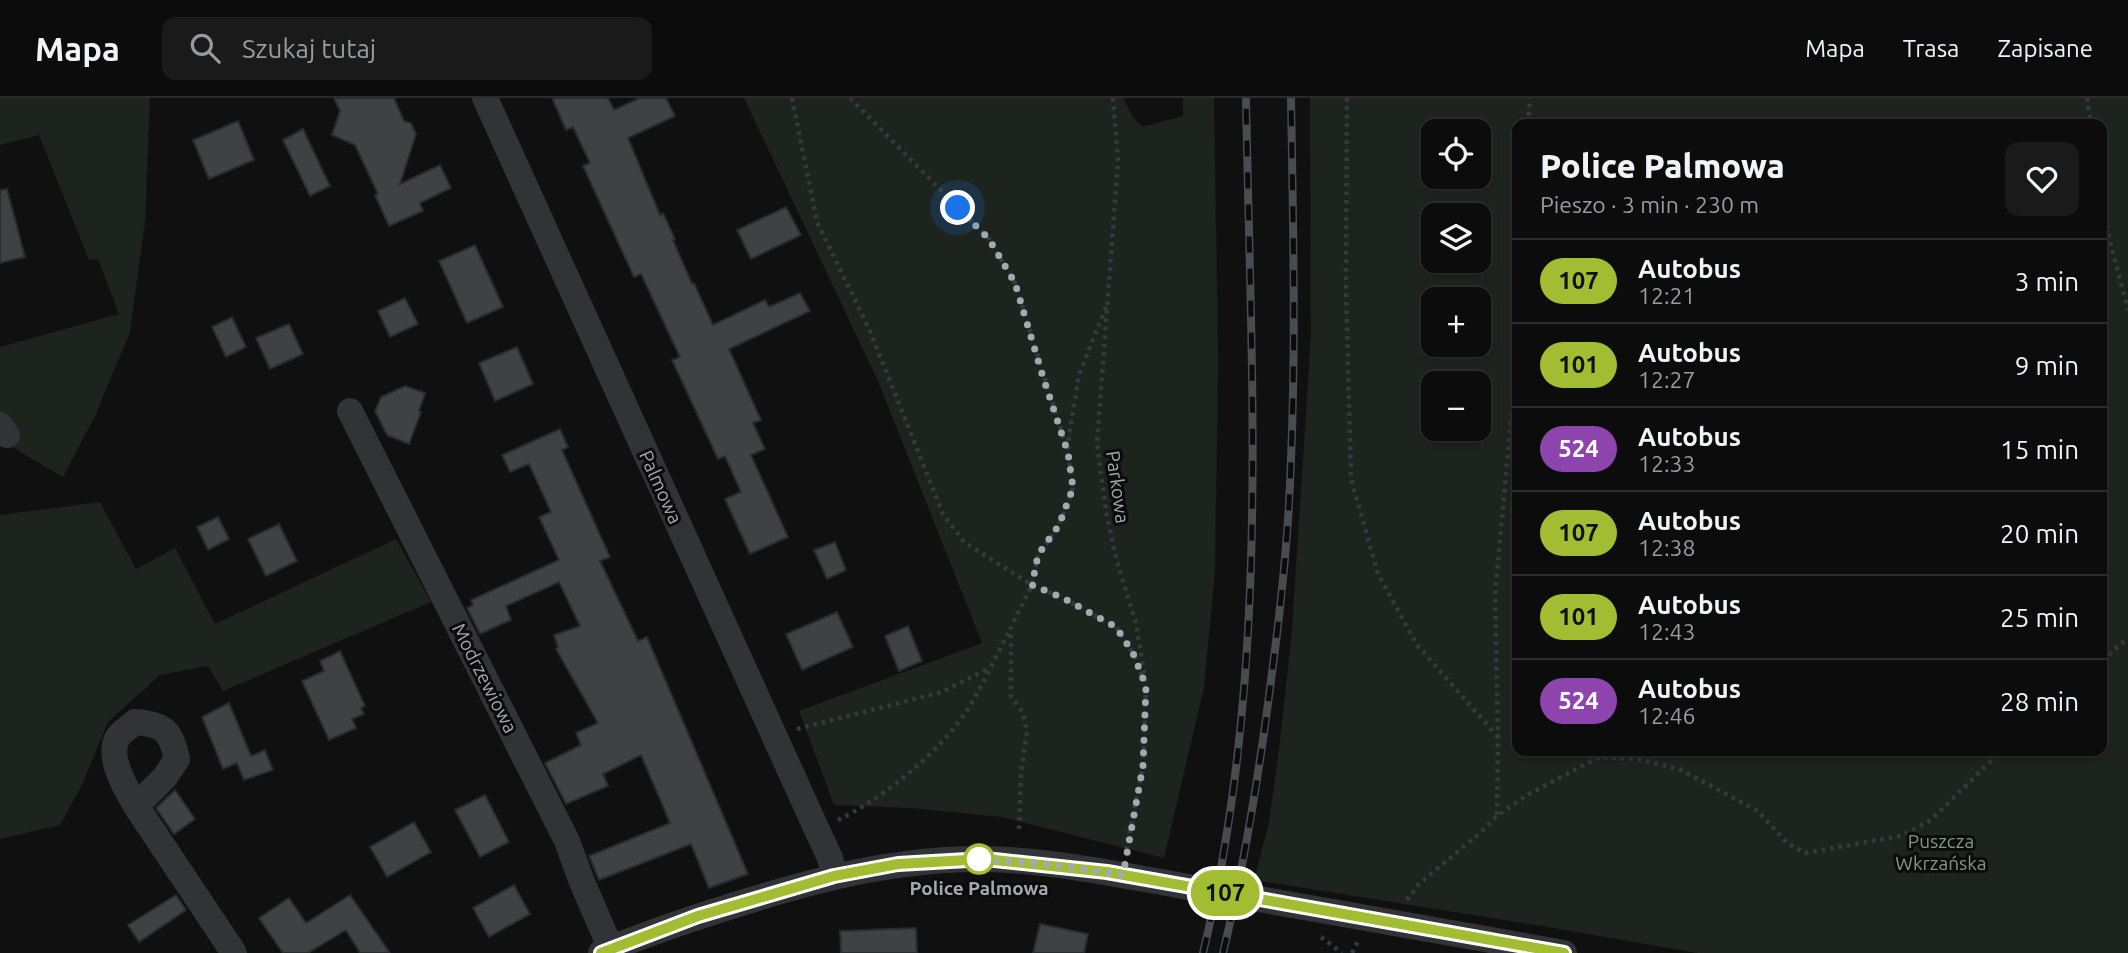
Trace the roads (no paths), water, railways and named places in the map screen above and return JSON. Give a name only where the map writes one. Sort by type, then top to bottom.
[{"type":"street","name":"Palmowa","points":[[485,98],[825,849],[834,876]]},
{"type":"street","name":"Modrzewiowa","points":[[350,411],[567,841],[606,951]]},
{"type":"street","points":[[136,806],[234,953]]},
{"type":"street","points":[[606,951],[698,916],[834,876],[908,863],[985,859],[1123,875],[1564,953]]},
{"type":"railway","points":[[1203,953],[1225,848],[1239,742],[1248,635],[1253,420],[1246,98]]},
{"type":"railway","points":[[1223,953],[1258,774],[1287,537],[1294,278],[1291,98]]},
{"type":"place","name":"Police Palmowa","points":[[979,859]]},
{"type":"park label","name":"Puszcza Wkrzańska","points":[[1941,852]]}]
